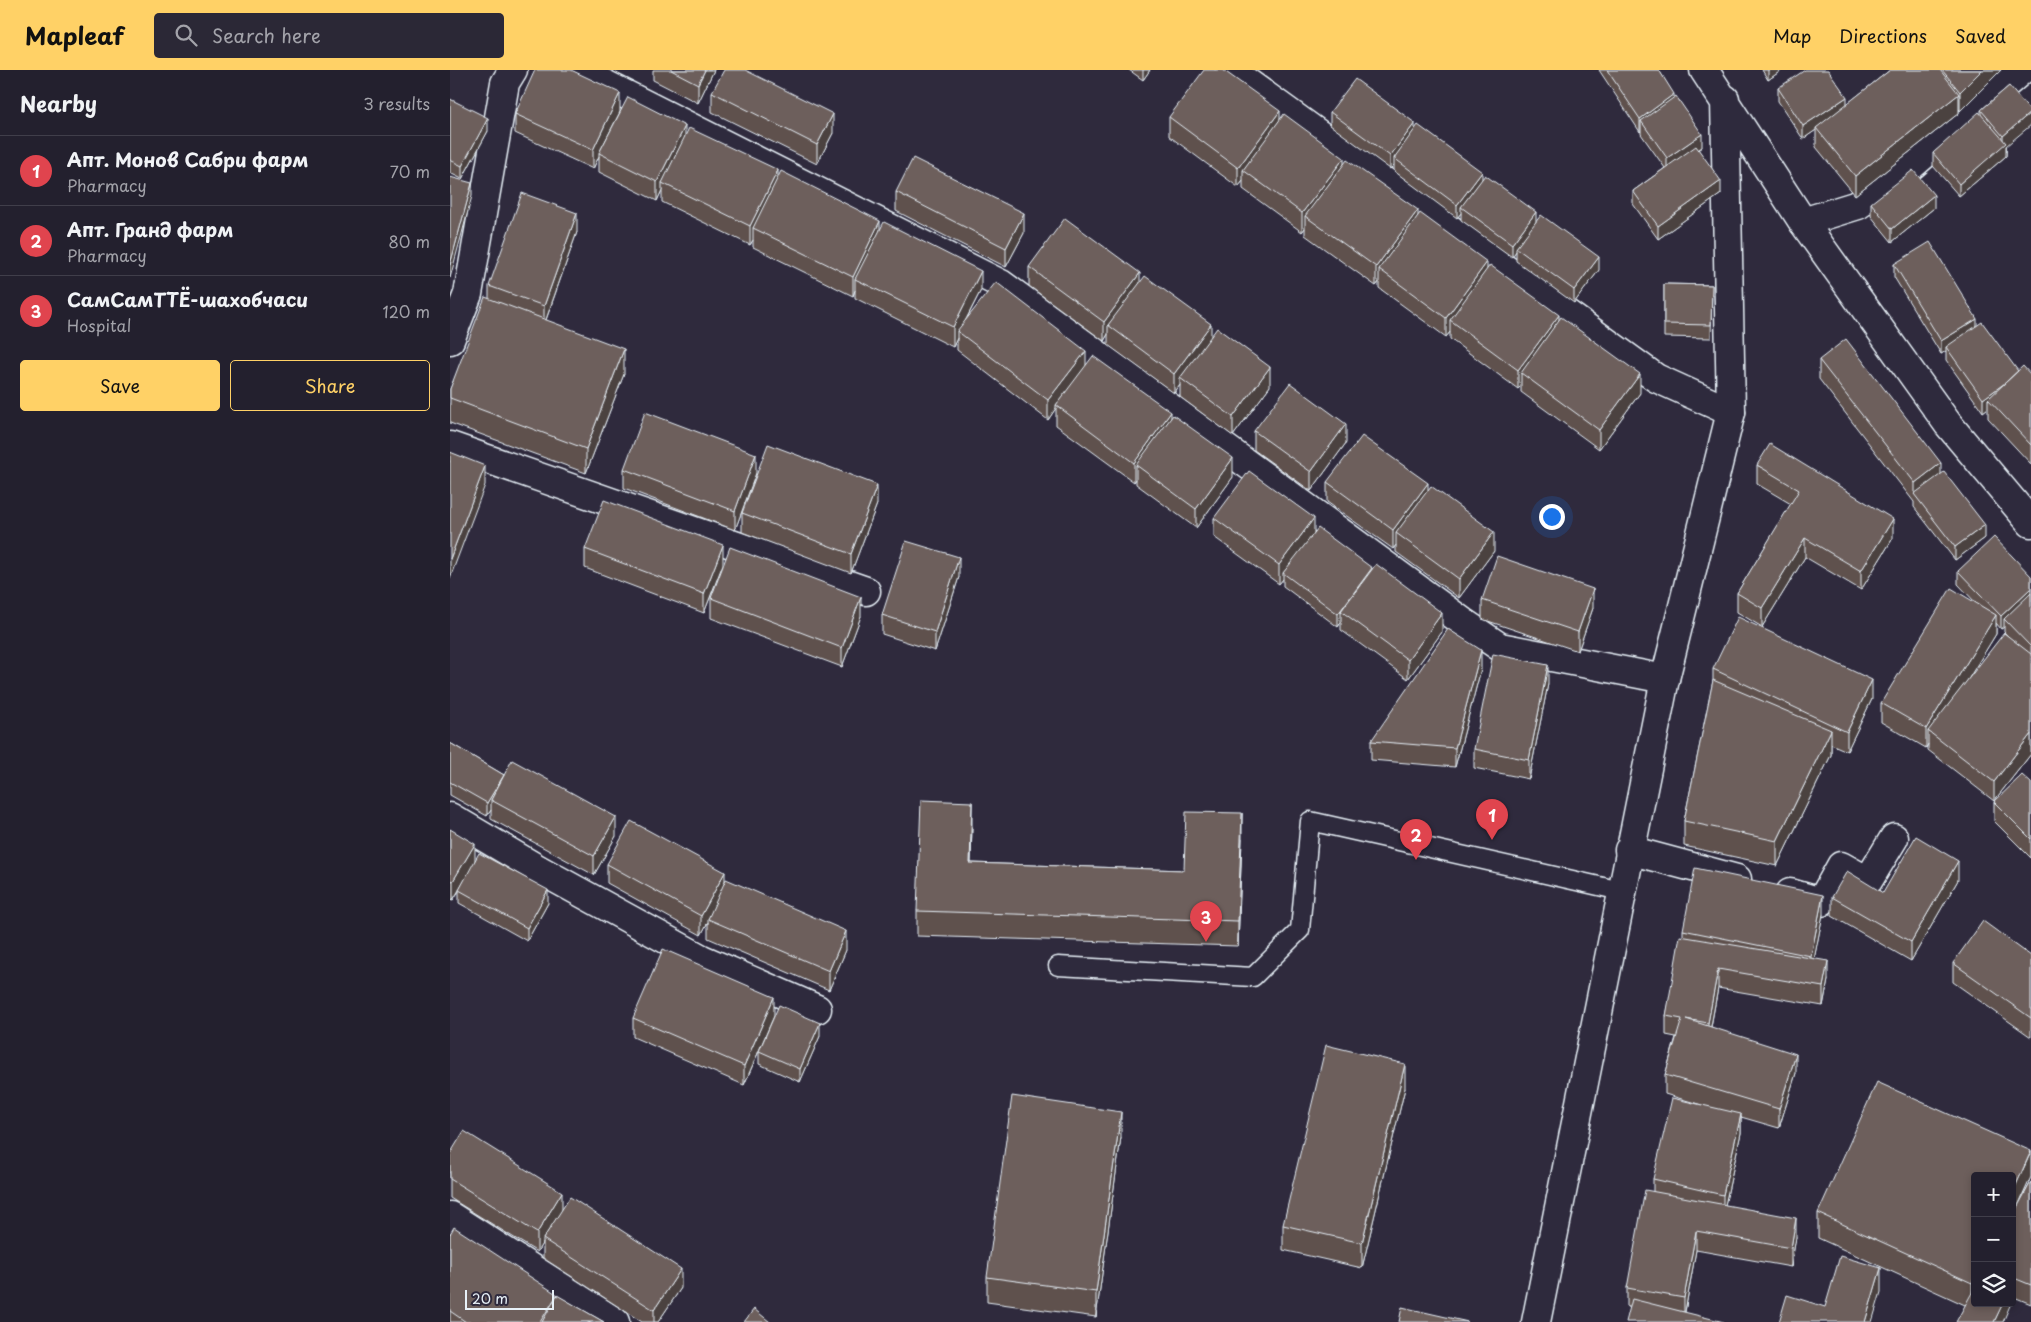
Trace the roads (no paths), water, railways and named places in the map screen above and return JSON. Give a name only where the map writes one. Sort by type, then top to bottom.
[{"type":"street","points":[[450,340],[468,294],[486,118],[513,70]]},
{"type":"street","points":[[577,70],[1001,284],[1463,622],[1500,647],[1665,679]]},
{"type":"street","points":[[1230,70],[1656,378],[1731,412]]},
{"type":"street","points":[[1704,70],[1725,99],[1803,222],[1948,424],[2031,523]]},
{"type":"street","points":[[1803,222],[1858,205],[1904,172],[2022,70]]},
{"type":"street","points":[[1536,1322],[1665,679],[1731,412],[1725,99]]},
{"type":"street","points":[[450,446],[866,591]]},
{"type":"street","points":[[450,817],[538,869],[702,959],[818,1009]]},
{"type":"street","points":[[1630,850],[1822,902],[1841,866],[1868,881],[1894,838]]},
{"type":"street","points":[[450,1216],[615,1322]]},
{"type":"lane","points":[[1058,966],[1253,977],[1300,930],[1310,821],[1621,891]]},
{"type":"place","name":"Апт. Монов Сабри фарм","points":[[1492,840]]},
{"type":"place","name":"Апт. Гранд фарм","points":[[1416,860]]},
{"type":"place","name":"СамСамТТЁ-шахобчаси","points":[[1206,942]]}]
